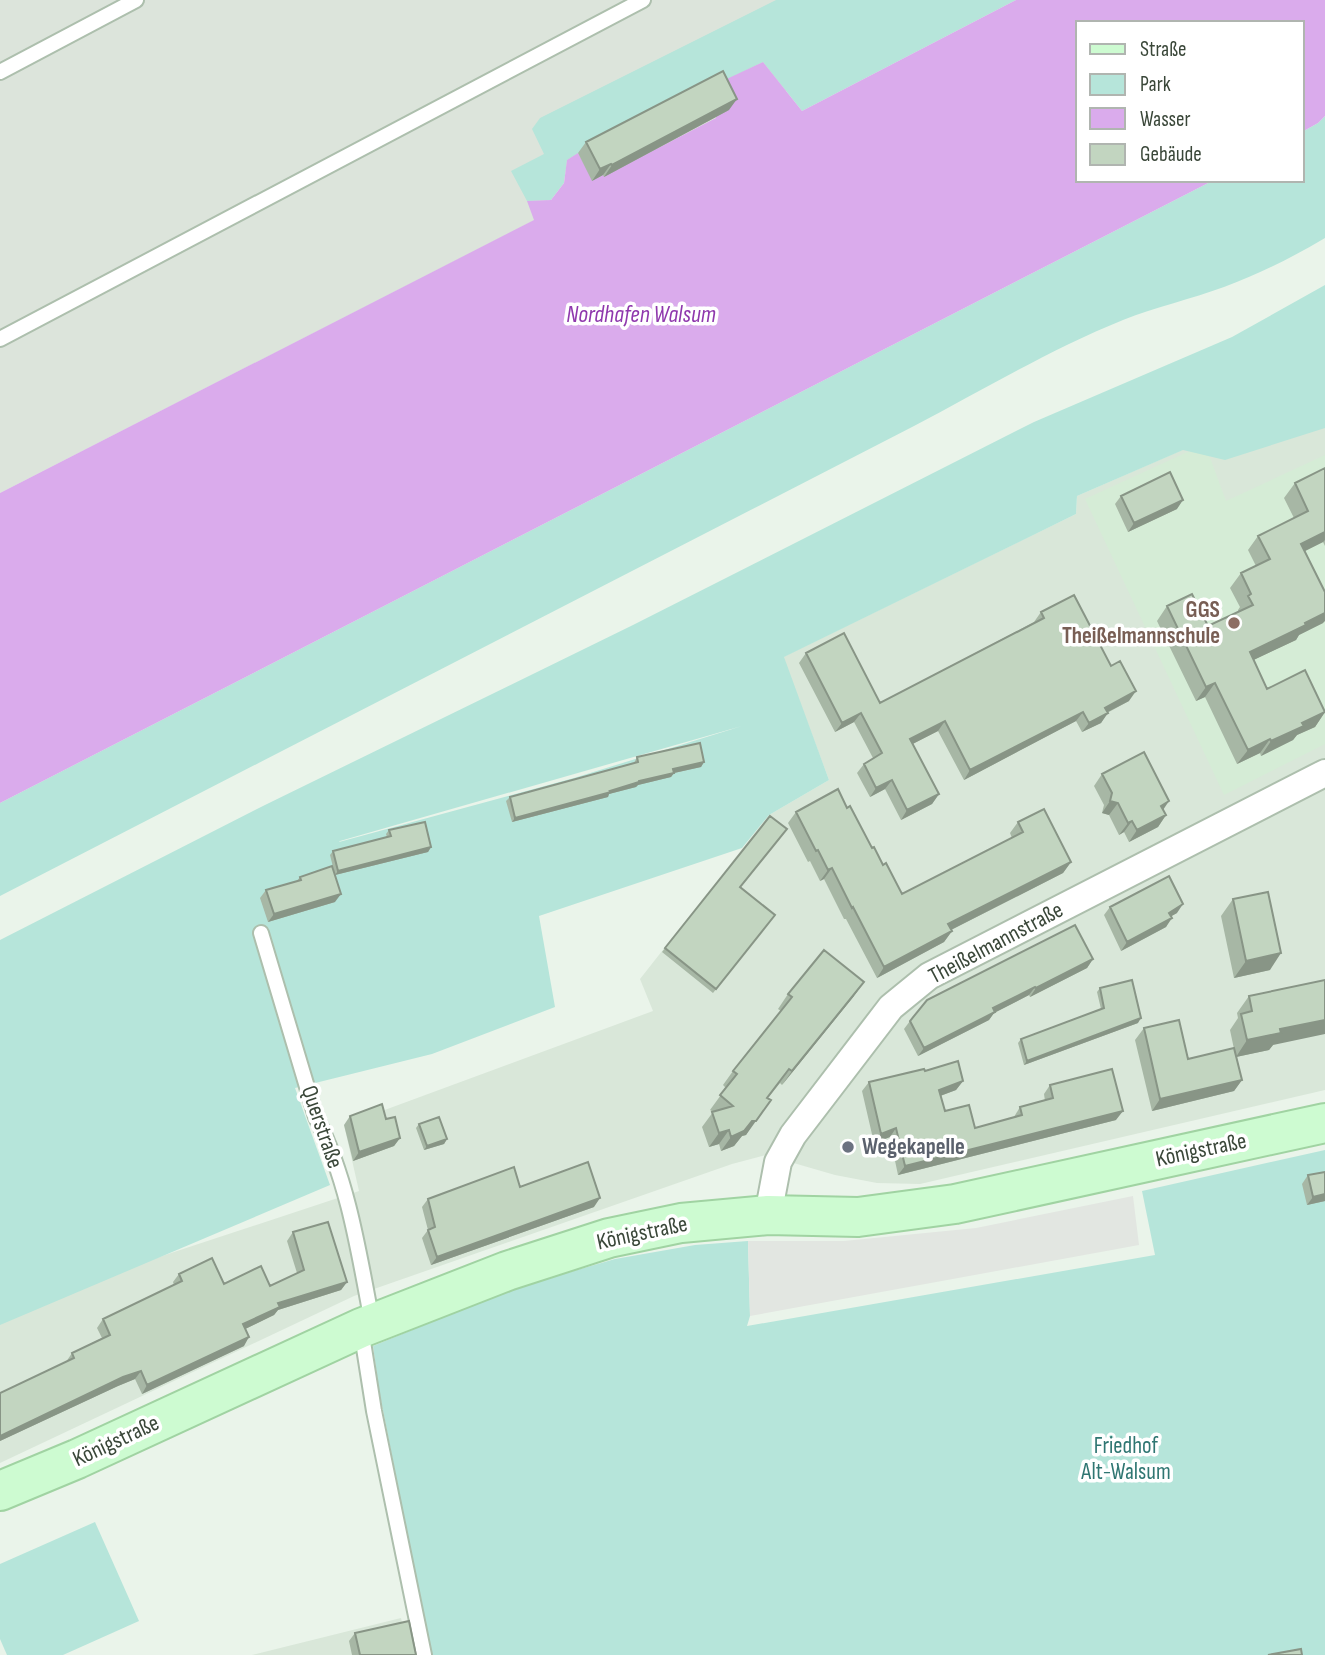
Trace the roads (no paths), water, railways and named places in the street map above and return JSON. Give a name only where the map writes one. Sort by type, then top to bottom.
[{"type":"street","name":"Theißelmannstraße","points":[[768,1216],[778,1162],[793,1135],[891,1007],[929,976],[1325,773]]},
{"type":"street","name":"Königstraße","points":[[0,1492],[367,1325],[507,1271],[609,1238],[681,1223],[768,1216],[858,1217],[955,1204],[1325,1123]]},
{"type":"lane","points":[[0,72],[136,0]]},
{"type":"lane","points":[[0,339],[643,0]]},
{"type":"lane","name":"Querstraße","points":[[261,933],[316,1117],[329,1142],[354,1228],[367,1325],[374,1410],[424,1655]]},
{"type":"water","name":"Nordhafen Walsum","points":[[1016,0],[1325,0],[1325,116],[1304,131],[1304,21],[1076,21],[1076,182],[1210,182],[0,803],[0,493],[534,220],[527,201],[551,200],[564,183],[567,160],[578,153],[593,180],[716,118],[716,84],[763,62],[802,111]]},
{"type":"place","name":"GGS Theißelmannschule","points":[[1234,623]]},
{"type":"place","name":"Wegekapelle","points":[[848,1147]]},
{"type":"park label","name":"Friedhof Alt-Walsum","points":[[1126,1459]]}]
